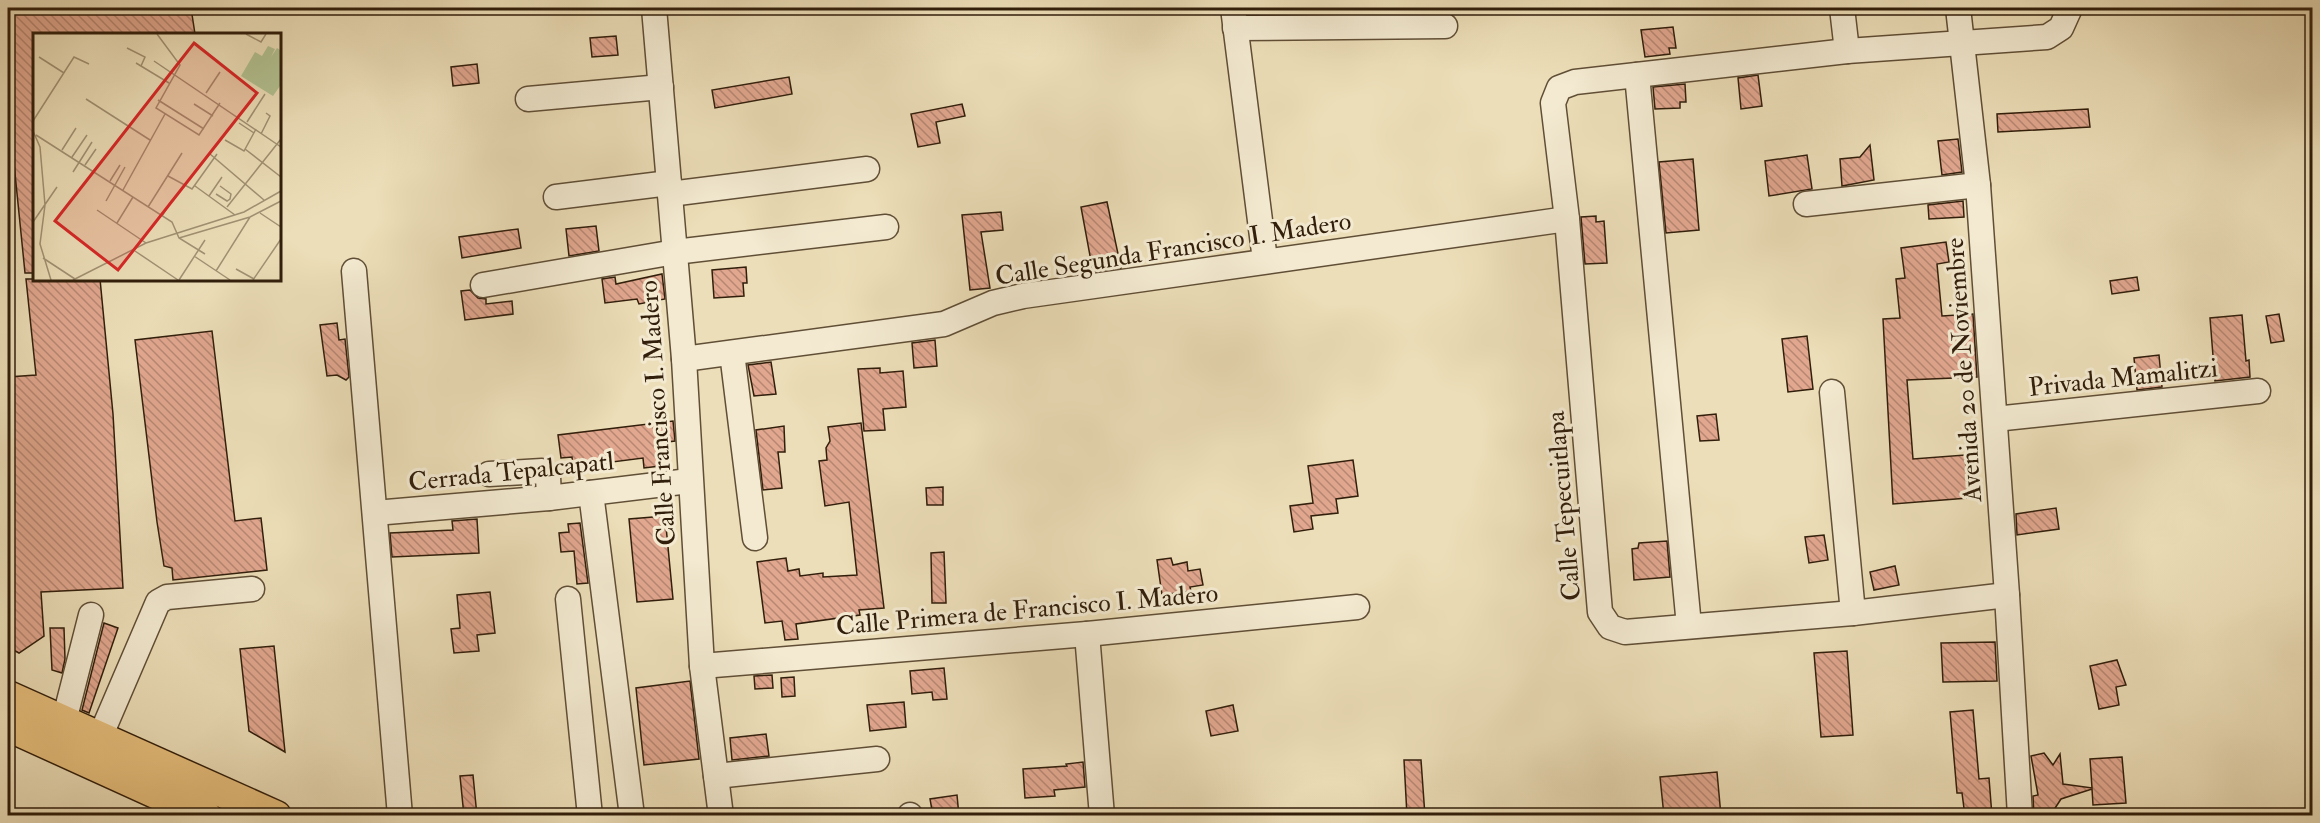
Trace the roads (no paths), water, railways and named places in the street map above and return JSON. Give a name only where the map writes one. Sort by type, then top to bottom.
[{"type":"main road","points":[[8,696],[276,816]]},
{"type":"main road","points":[[8,726],[206,816]]},
{"type":"street","name":"Calle Francisco I. Madero","points":[[654,8],[684,359],[689,481],[702,666],[721,816]]},
{"type":"street","points":[[1842,8],[1847,51]]},
{"type":"street","name":"Avenida 20 de Noviembre","points":[[1958,8],[1978,185],[2020,816]]},
{"type":"street","points":[[1689,626],[1637,75],[1847,51],[2047,37],[2061,28],[2070,8]]},
{"type":"street","points":[[1265,260],[1234,18],[1356,17],[1445,26]]},
{"type":"street","name":"Calle Tepecuitlapa","points":[[1637,75],[1575,82],[1559,88],[1553,103],[1567,219],[1600,612],[1610,627],[1625,633],[1853,613],[2007,594]]},
{"type":"street","points":[[528,99],[661,87]]},
{"type":"street","points":[[556,197],[867,169]]},
{"type":"street","points":[[1806,204],[1978,185]]},
{"type":"street","name":"Calle Segunda Francisco I. Madero","points":[[684,359],[944,324],[993,303],[1023,296],[1567,219]]},
{"type":"street","points":[[483,285],[675,252],[886,227]]},
{"type":"street","points":[[354,271],[400,816]]},
{"type":"street","points":[[732,352],[755,538]]},
{"type":"street","name":"Privada Mamalitzi","points":[[1995,419],[2258,391]]},
{"type":"street","points":[[1832,392],[1853,613]]},
{"type":"street","points":[[489,474],[542,471],[548,476],[549,498]]},
{"type":"street","name":"Cerrada Tepalcapatl","points":[[375,513],[549,498],[689,481]]},
{"type":"street","points":[[591,493],[632,816]]},
{"type":"street","points":[[100,736],[158,602],[168,597],[252,589]]},
{"type":"street","points":[[568,598],[590,816]]},
{"type":"street","name":"Calle Primera de Francisco I. Madero","points":[[702,666],[1087,634],[1357,607]]},
{"type":"street","points":[[64,721],[91,615]]},
{"type":"street","points":[[1087,634],[1102,816]]},
{"type":"street","points":[[716,776],[877,759]]}]
